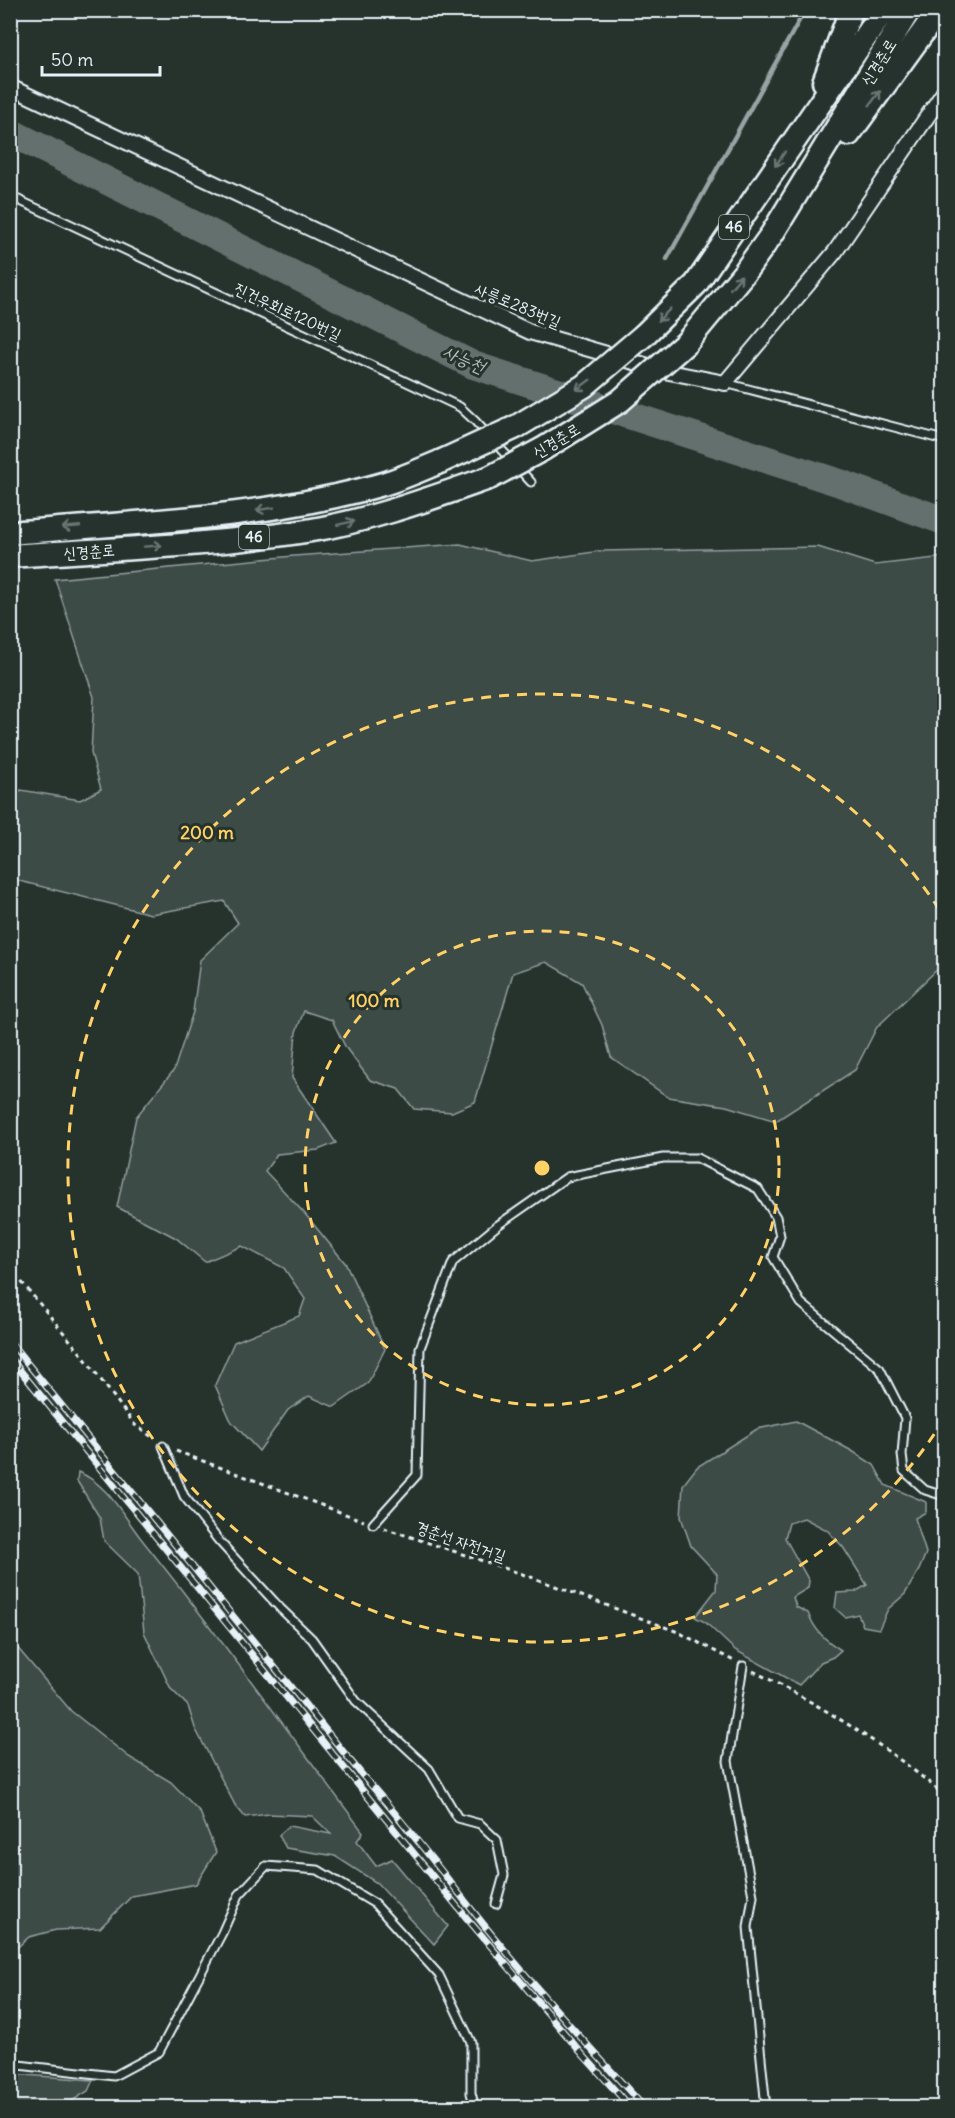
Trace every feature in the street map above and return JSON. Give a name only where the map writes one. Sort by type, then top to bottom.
[{"type":"highway","points":[[813,111],[851,10]]},
{"type":"highway","name":"신경춘로","points":[[10,533],[236,513],[323,500],[384,484],[442,461],[516,427],[584,386],[644,334],[696,284],[884,10]]},
{"type":"highway","name":"신경춘로","points":[[10,556],[192,544],[306,531],[394,512],[489,478],[543,449],[620,400],[686,343],[744,273],[772,234],[909,10]]},
{"type":"highway","points":[[809,173],[846,139],[939,10]]},
{"type":"street","name":"사릉로283번길","points":[[10,87],[530,332],[669,372],[725,383]]},
{"type":"street","points":[[725,383],[835,252],[945,92]]},
{"type":"lane","name":"진건우회로120번길","points":[[10,196],[460,407],[531,482]]},
{"type":"lane","points":[[725,383],[945,440]]},
{"type":"lane","points":[[373,1524],[417,1475],[420,1348],[453,1262],[498,1225],[567,1177],[663,1158],[697,1158],[758,1189],[776,1217],[780,1236],[773,1257],[795,1294],[801,1303],[880,1369],[905,1418],[902,1455],[904,1471],[925,1490],[945,1496]]},
{"type":"lane","points":[[163,1446],[184,1496],[219,1541],[280,1608],[312,1639],[356,1701],[429,1769],[458,1818],[480,1824],[497,1840],[504,1875],[496,1904]]},
{"type":"lane","points":[[743,1666],[729,1761],[753,1896],[748,1928],[766,2108]]},
{"type":"lane","points":[[10,2064],[114,2076],[159,2052],[222,1933],[239,1895],[266,1866],[318,1870],[375,1904],[439,1975],[471,2042],[471,2093],[476,2108]]},
{"type":"path","name":"경춘선 자전거길","points":[[10,1268],[83,1356],[135,1425],[163,1446],[373,1524],[531,1577],[678,1632],[871,1738],[911,1766],[945,1795]]},
{"type":"shaded area","points":[[460,544],[532,561],[601,551],[818,547],[875,565],[944,557],[944,963],[877,1027],[855,1070],[776,1121],[726,1106],[668,1097],[611,1057],[602,1025],[582,983],[546,962],[513,973],[475,1102],[452,1112],[414,1109],[398,1089],[370,1080],[346,1048],[332,1020],[304,1011],[296,1032],[292,1078],[336,1143],[318,1150],[277,1154],[265,1171],[305,1214],[346,1264],[385,1349],[368,1383],[334,1407],[309,1396],[288,1410],[259,1451],[231,1421],[215,1385],[234,1342],[299,1316],[305,1299],[284,1268],[242,1246],[205,1262],[176,1238],[117,1207],[136,1117],[174,1070],[193,1012],[200,960],[238,923],[224,901],[151,914],[11,879],[11,799],[21,790],[80,800],[101,789],[91,753],[94,697],[55,579],[294,556]]},
{"type":"shaded area","points":[[796,1421],[874,1465],[885,1485],[926,1502],[926,1512],[915,1518],[926,1553],[905,1594],[888,1609],[879,1629],[863,1626],[858,1614],[845,1617],[835,1608],[837,1593],[855,1592],[867,1585],[843,1547],[827,1530],[804,1518],[789,1523],[785,1538],[809,1581],[808,1588],[793,1597],[796,1607],[808,1613],[821,1634],[841,1650],[833,1657],[821,1662],[799,1685],[735,1650],[705,1622],[695,1617],[716,1590],[717,1574],[691,1546],[681,1517],[683,1485],[697,1467],[757,1429]]},
{"type":"shaded area","points":[[78,1472],[98,1484],[106,1492],[227,1649],[363,1832],[357,1841],[376,1866],[392,1859],[448,1926],[434,1944],[377,1883],[335,1856],[286,1848],[279,1835],[289,1826],[331,1834],[312,1816],[269,1814],[245,1817],[235,1805],[195,1728],[188,1706],[171,1689],[144,1632],[138,1574],[104,1541],[100,1518],[77,1481]]},
{"type":"shaded area","points":[[10,1639],[71,1711],[129,1757],[171,1782],[200,1812],[216,1852],[196,1884],[132,1896],[100,1928],[56,1930],[29,1937],[11,1953]]},
{"type":"shaded area","points":[[10,2074],[93,2080],[88,2091],[62,2107],[11,2107]]},
{"type":"waterway","points":[[667,259],[805,10]]},
{"type":"waterway","name":"사능천","points":[[10,132],[473,365],[840,483],[944,521]]},
{"type":"railway","points":[[10,1342],[503,1948],[645,2108]]},
{"type":"railway","points":[[10,1358],[465,1916],[631,2108]]}]
